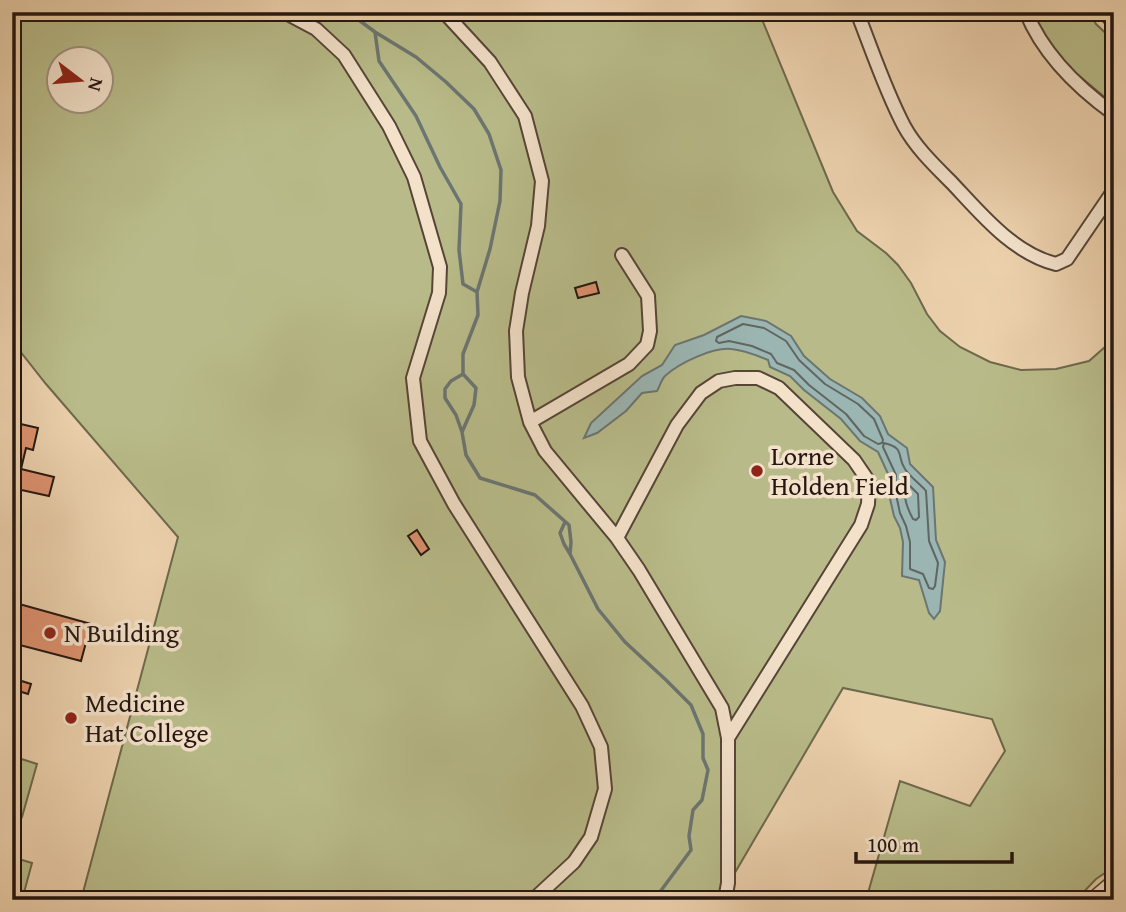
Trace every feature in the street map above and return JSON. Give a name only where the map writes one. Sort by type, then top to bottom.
[{"type":"street","points":[[284,12],[316,30],[344,55],[389,125],[414,177],[440,267],[439,293],[413,378],[420,441],[454,504],[582,706],[601,747],[605,789],[591,837],[575,862],[533,900]]},
{"type":"street","points":[[444,12],[490,62],[525,116],[542,181],[538,226],[516,331],[518,377],[530,422],[545,451],[617,538],[639,569],[722,708],[728,738],[728,883],[725,900]]},
{"type":"street","points":[[857,12],[905,128],[929,159],[975,208],[1022,249],[1056,264],[1067,259],[1114,190]]},
{"type":"street","points":[[1026,12],[1033,30],[1065,71],[1114,114]]},
{"type":"street","points":[[1104,12],[1114,23]]},
{"type":"street","points":[[530,422],[629,365],[647,345],[650,331],[648,296],[622,256]]},
{"type":"street","points":[[617,538],[677,425],[701,393],[719,381],[758,378],[779,388],[854,460],[869,482],[868,505],[861,525],[728,738]]},
{"type":"street","points":[[722,708],[744,712]]},
{"type":"street","points":[[1094,900],[1114,883]]},
{"type":"green space","points":[[12,12],[759,12],[833,192],[857,231],[898,265],[940,331],[960,347],[990,362],[1021,370],[1056,369],[1089,361],[1114,339],[1114,867],[1096,879],[1076,900],[866,900],[900,781],[970,806],[1005,751],[992,719],[843,688],[719,900],[81,900],[178,537],[12,341]]},
{"type":"green space","points":[[1031,12],[1089,12],[1096,24],[1114,41],[1114,105],[1065,64],[1033,19]]},
{"type":"green space","points":[[12,756],[37,764],[22,817],[12,814]]},
{"type":"green space","points":[[12,857],[32,863],[22,900],[12,900]]},
{"type":"water","points":[[741,316],[766,321],[791,336],[804,356],[830,379],[862,398],[880,416],[888,434],[907,448],[910,464],[933,487],[936,540],[945,562],[940,611],[934,619],[929,613],[919,580],[902,576],[903,542],[888,490],[889,476],[878,452],[860,441],[841,419],[790,376],[770,367],[768,360],[731,349],[696,357],[665,376],[657,391],[642,393],[626,411],[597,433],[584,438],[591,423],[642,376],[662,365],[675,345],[704,335]]},
{"type":"building","points":[[596,282],[599,293],[578,298],[575,288]]},
{"type":"building","points":[[12,422],[38,428],[33,450],[26,448],[21,469],[54,477],[49,496],[12,488]]},
{"type":"building","points":[[417,530],[429,549],[421,555],[408,536]]},
{"type":"building","name":"N Building","points":[[12,602],[91,624],[81,661],[12,643]]},
{"type":"building","points":[[12,678],[31,684],[28,694],[12,689]]},
{"type":"waterway","points":[[348,12],[416,57],[474,109],[489,134],[501,170],[500,201],[477,292],[478,315],[463,354],[463,374],[476,388],[474,405],[462,432],[466,455],[480,478],[535,495],[569,525],[570,554],[598,609],[625,642],[691,705],[703,734],[703,758],[708,770],[702,800],[693,810],[689,836],[691,850],[654,900]]},
{"type":"waterway","points":[[375,32],[379,61],[416,116],[461,204],[459,250],[463,284],[477,292]]},
{"type":"waterway","points":[[462,432],[456,415],[445,398],[445,389],[451,381],[463,374]]},
{"type":"waterway","points":[[565,522],[560,533],[570,554]]},
{"type":"place","name":"Lorne Holden Field","points":[[757,471]]},
{"type":"place","name":"N Building","points":[[50,633]]},
{"type":"place","name":"Medicine Hat College","points":[[71,718]]}]
